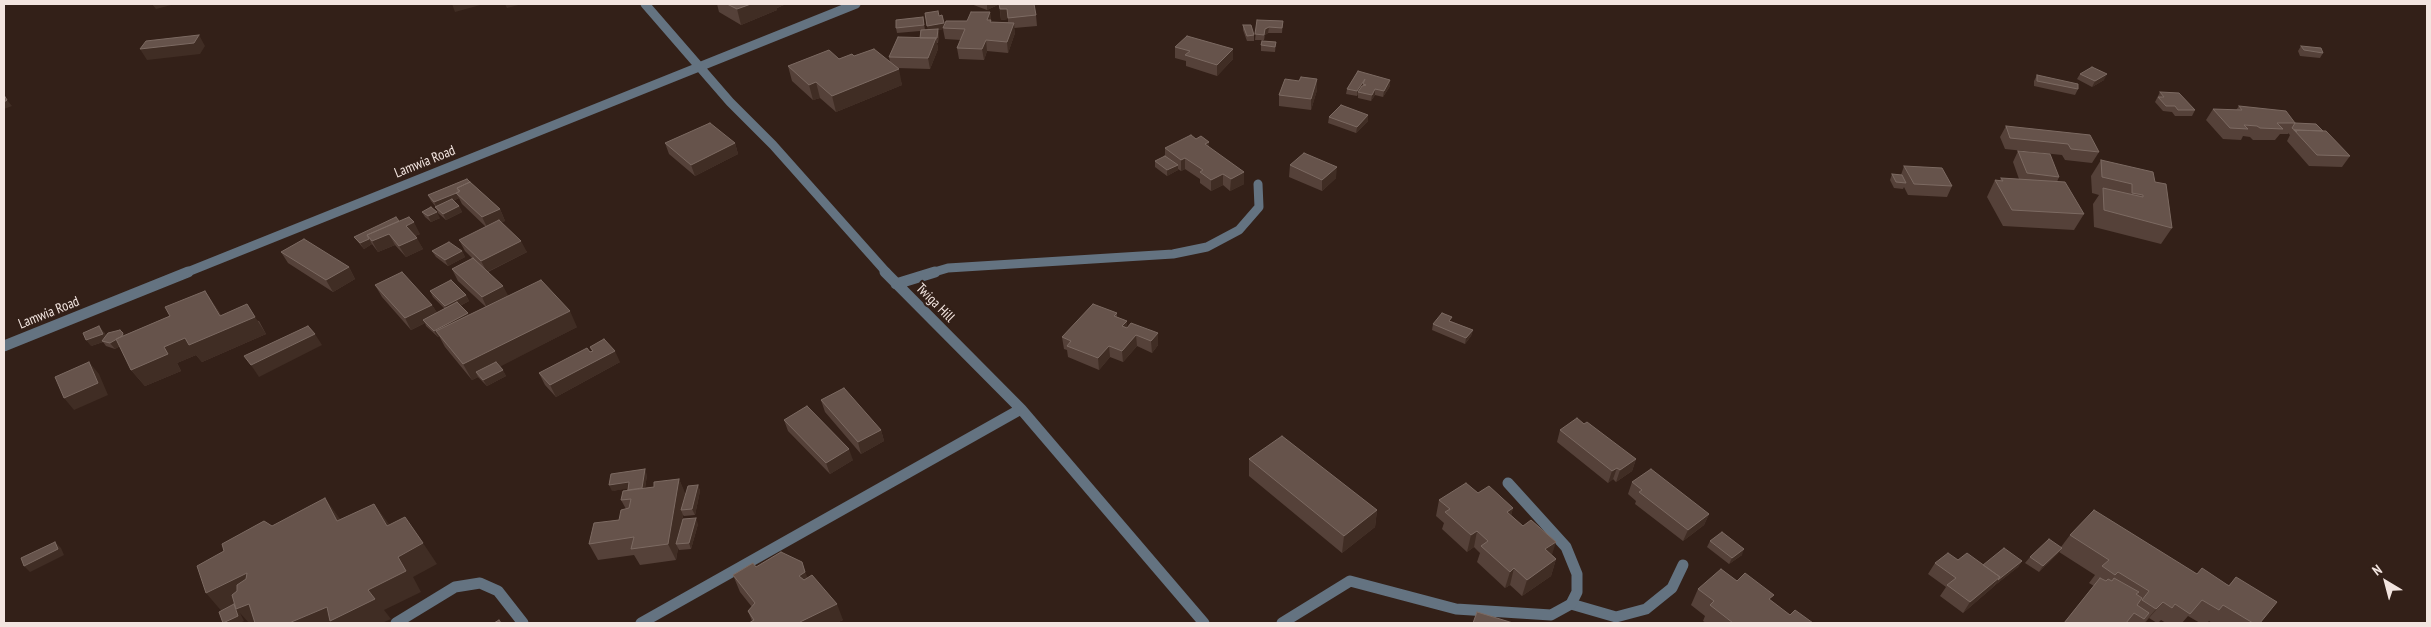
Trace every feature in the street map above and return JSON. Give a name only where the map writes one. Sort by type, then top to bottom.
[{"type":"street","name":"Twiga Hill","points":[[645,4],[699,67],[773,145],[896,284],[1020,409],[1204,623]]},
{"type":"street","name":"Lamwia Road","points":[[4,346],[856,4]]},
{"type":"street","points":[[896,284],[948,268],[1174,254],[1207,247],[1239,230],[1259,207],[1258,184]]},
{"type":"street","points":[[641,623],[1020,409]]},
{"type":"street","points":[[1282,623],[1336,587],[1350,581],[1364,583],[1456,609],[1551,615],[1571,604],[1577,592],[1577,574],[1566,547],[1508,483]]},
{"type":"street","points":[[1571,604],[1616,617],[1646,609],[1672,588],[1683,565]]},
{"type":"street","points":[[396,623],[456,586],[480,584],[498,591],[523,623]]},
{"type":"building","points":[[727,4],[751,4],[737,9]]},
{"type":"building","points":[[999,4],[1034,4],[1036,15],[1008,18],[1007,9],[1000,9]]},
{"type":"building","points":[[938,11],[939,16],[942,15],[944,23],[927,26],[925,13]]},
{"type":"building","points":[[971,12],[990,12],[987,20],[991,20],[990,22],[1014,23],[1007,42],[986,40],[982,49],[957,48],[965,29],[943,28],[946,21],[967,21]]},
{"type":"building","points":[[923,17],[924,25],[896,28],[896,20]]},
{"type":"building","points":[[1257,20],[1283,21],[1282,28],[1269,27],[1265,29],[1264,35],[1255,34]]},
{"type":"building","points":[[1243,25],[1251,25],[1254,35],[1247,36]]},
{"type":"building","points":[[938,29],[937,38],[920,38],[921,30]]},
{"type":"building","points":[[199,35],[194,43],[140,49],[146,41]]},
{"type":"building","points":[[1187,36],[1233,49],[1217,65],[1185,55],[1190,51],[1175,47]]},
{"type":"building","points":[[898,37],[936,38],[928,58],[889,57]]},
{"type":"building","points":[[1262,41],[1276,42],[1275,47],[1261,45]]},
{"type":"building","points":[[2301,46],[2321,48],[2323,53],[2304,50]]},
{"type":"building","points":[[874,49],[899,69],[832,96],[816,82],[809,85],[788,66],[829,50],[839,59]]},
{"type":"building","points":[[2092,67],[2107,74],[2095,81],[2080,74]]},
{"type":"building","points":[[1358,71],[1390,80],[1384,91],[1375,89],[1372,95],[1358,92],[1362,86],[1366,85],[1363,84],[1365,79],[1357,91],[1347,89]]},
{"type":"building","points":[[2037,75],[2078,84],[2078,89],[2037,81]]},
{"type":"building","points":[[1301,77],[1317,79],[1311,99],[1279,95],[1285,79],[1299,81]]},
{"type":"building","points":[[2160,92],[2179,93],[2195,110],[2178,110],[2175,106],[2166,106],[2158,97],[2164,97]]},
{"type":"building","points":[[1341,105],[1368,115],[1357,127],[1329,117]]},
{"type":"building","points":[[2239,106],[2286,111],[2295,123],[2277,123],[2283,129],[2244,125],[2248,129],[2230,128],[2213,109],[2242,110]]},
{"type":"building","points":[[710,123],[735,143],[691,165],[665,143]]},
{"type":"building","points":[[2295,123],[2316,124],[2323,131],[2295,130],[2292,128]]},
{"type":"building","points":[[2006,126],[2090,135],[2099,152],[2071,149],[2068,144],[2010,138]]},
{"type":"building","points":[[2294,130],[2326,131],[2350,156],[2317,155]]},
{"type":"building","points":[[1191,135],[1196,139],[1201,136],[1209,142],[1205,144],[1244,172],[1231,179],[1223,174],[1211,180],[1200,172],[1203,170],[1185,158],[1181,160],[1165,148]]},
{"type":"building","points":[[2018,151],[2050,154],[2059,177],[2027,173]]},
{"type":"building","points":[[1304,153],[1337,167],[1322,180],[1290,165]]},
{"type":"building","points":[[1165,156],[1178,165],[1167,170],[1155,161]]},
{"type":"building","points":[[2101,160],[2153,172],[2155,182],[2166,184],[2172,228],[2104,210],[2103,188],[2143,197],[2143,195],[2132,193],[2132,184],[2102,177]]},
{"type":"building","points":[[1904,166],[1942,168],[1952,186],[1914,184]]},
{"type":"building","points":[[1892,174],[1902,175],[1906,183],[1896,182]]},
{"type":"building","points":[[2001,178],[2065,182],[2084,214],[2012,210],[1995,180],[2003,181]]},
{"type":"building","points":[[467,179],[470,182],[457,188],[459,192],[434,202],[428,195]]},
{"type":"building","points":[[470,182],[500,209],[482,217],[456,193],[460,191],[457,188]]},
{"type":"building","points":[[452,199],[459,206],[443,214],[435,207]]},
{"type":"building","points":[[431,207],[437,212],[428,216],[422,212]]},
{"type":"building","points":[[396,217],[399,221],[367,235],[369,239],[360,243],[354,237]]},
{"type":"building","points":[[409,217],[414,222],[406,226],[417,238],[399,246],[389,234],[372,241],[367,235]]},
{"type":"building","points":[[499,220],[521,241],[481,261],[459,240]]},
{"type":"building","points":[[304,239],[349,267],[326,280],[281,252]]},
{"type":"building","points":[[449,242],[462,251],[445,260],[432,251]]},
{"type":"building","points":[[473,258],[503,286],[482,297],[452,269]]},
{"type":"building","points":[[402,272],[432,305],[405,318],[375,285]]},
{"type":"building","points":[[451,280],[466,295],[445,306],[430,291]]},
{"type":"building","points":[[541,280],[570,311],[463,364],[436,331]]},
{"type":"building","points":[[205,291],[220,316],[247,304],[255,317],[189,345],[185,338],[164,347],[168,354],[131,370],[116,339],[170,316],[165,307]]},
{"type":"building","points":[[457,302],[468,313],[434,331],[423,320]]},
{"type":"building","points":[[1093,304],[1117,313],[1114,316],[1127,321],[1122,326],[1127,328],[1131,323],[1158,333],[1151,341],[1136,335],[1122,351],[1109,346],[1098,358],[1067,346],[1071,341],[1062,337]]},
{"type":"building","points":[[1442,313],[1452,317],[1449,321],[1473,330],[1466,338],[1433,324]]},
{"type":"building","points":[[99,326],[103,334],[86,340],[83,333]]},
{"type":"building","points":[[308,326],[315,334],[251,365],[244,356]]},
{"type":"building","points":[[120,330],[123,333],[122,336],[110,343],[102,341],[108,333]]},
{"type":"building","points":[[604,339],[615,351],[550,385],[539,373],[587,348],[590,352],[593,351],[590,347]]},
{"type":"building","points":[[89,362],[98,383],[64,398],[55,377]]},
{"type":"building","points":[[496,362],[503,370],[483,380],[476,372]]},
{"type":"building","points":[[844,388],[881,430],[858,442],[821,400]]},
{"type":"building","points":[[807,406],[849,449],[826,463],[784,420]]},
{"type":"building","points":[[1577,418],[1584,424],[1587,422],[1636,459],[1620,470],[1617,468],[1612,471],[1560,430]]},
{"type":"building","points":[[1282,436],[1377,510],[1344,536],[1249,459]]},
{"type":"building","points":[[645,469],[642,488],[628,490],[629,482],[609,485],[611,474]]},
{"type":"building","points":[[1651,469],[1709,514],[1688,530],[1639,492],[1642,490],[1632,482]]},
{"type":"building","points":[[679,479],[668,544],[631,549],[634,537],[589,544],[594,523],[619,520],[621,510],[629,508],[631,499],[621,500],[623,491],[654,487],[654,482]]},
{"type":"building","points":[[1466,483],[1478,493],[1489,486],[1513,508],[1507,512],[1523,526],[1531,520],[1556,542],[1545,549],[1556,559],[1527,580],[1514,568],[1510,572],[1481,546],[1488,541],[1477,531],[1471,535],[1445,512],[1450,509],[1439,500]]},
{"type":"building","points":[[698,485],[692,509],[681,510],[688,486]]},
{"type":"building","points":[[325,498],[337,521],[374,504],[387,526],[405,517],[423,543],[398,557],[406,571],[368,590],[375,599],[330,621],[327,607],[289,623],[255,623],[249,604],[236,609],[232,595],[237,591],[237,585],[246,579],[247,573],[206,593],[197,566],[224,551],[222,544],[264,521],[272,526]]},
{"type":"building","points":[[2094,510],[2197,574],[2202,568],[2229,586],[2236,577],[2277,602],[2260,623],[2253,623],[2223,605],[2219,610],[2202,600],[2190,614],[2175,604],[2172,608],[2163,602],[2156,609],[2142,600],[2149,591],[2118,572],[2115,575],[2102,566],[2109,560],[2070,535]]},
{"type":"building","points":[[696,518],[689,543],[676,544],[683,519]]},
{"type":"building","points":[[1722,532],[1744,549],[1732,558],[1710,541]]},
{"type":"building","points":[[2049,539],[2062,548],[2043,566],[2030,557]]},
{"type":"building","points":[[55,542],[58,549],[24,566],[21,558]]},
{"type":"building","points":[[2004,548],[2022,561],[1998,580],[2000,577],[1983,565]]},
{"type":"building","points":[[781,552],[802,562],[805,572],[799,576],[804,580],[812,575],[837,604],[800,623],[749,623],[754,620],[748,611],[755,603],[733,575],[753,563],[756,567]]},
{"type":"building","points":[[1948,553],[1958,560],[1967,553],[2000,577],[1970,602],[1947,585],[1956,578],[1935,563]]},
{"type":"building","points":[[1721,569],[1737,581],[1745,573],[1774,595],[1769,599],[1790,615],[1795,610],[1813,623],[1733,623],[1710,605],[1714,601],[1698,589]]},
{"type":"building","points":[[2100,578],[2112,581],[2114,578],[2139,592],[2136,594],[2142,598],[2137,605],[2149,613],[2144,619],[2134,613],[2126,623],[2064,623]]},
{"type":"building","points":[[234,604],[238,616],[223,623],[219,612]]},
{"type":"building","points":[[1477,612],[1513,623],[1473,623]]}]
